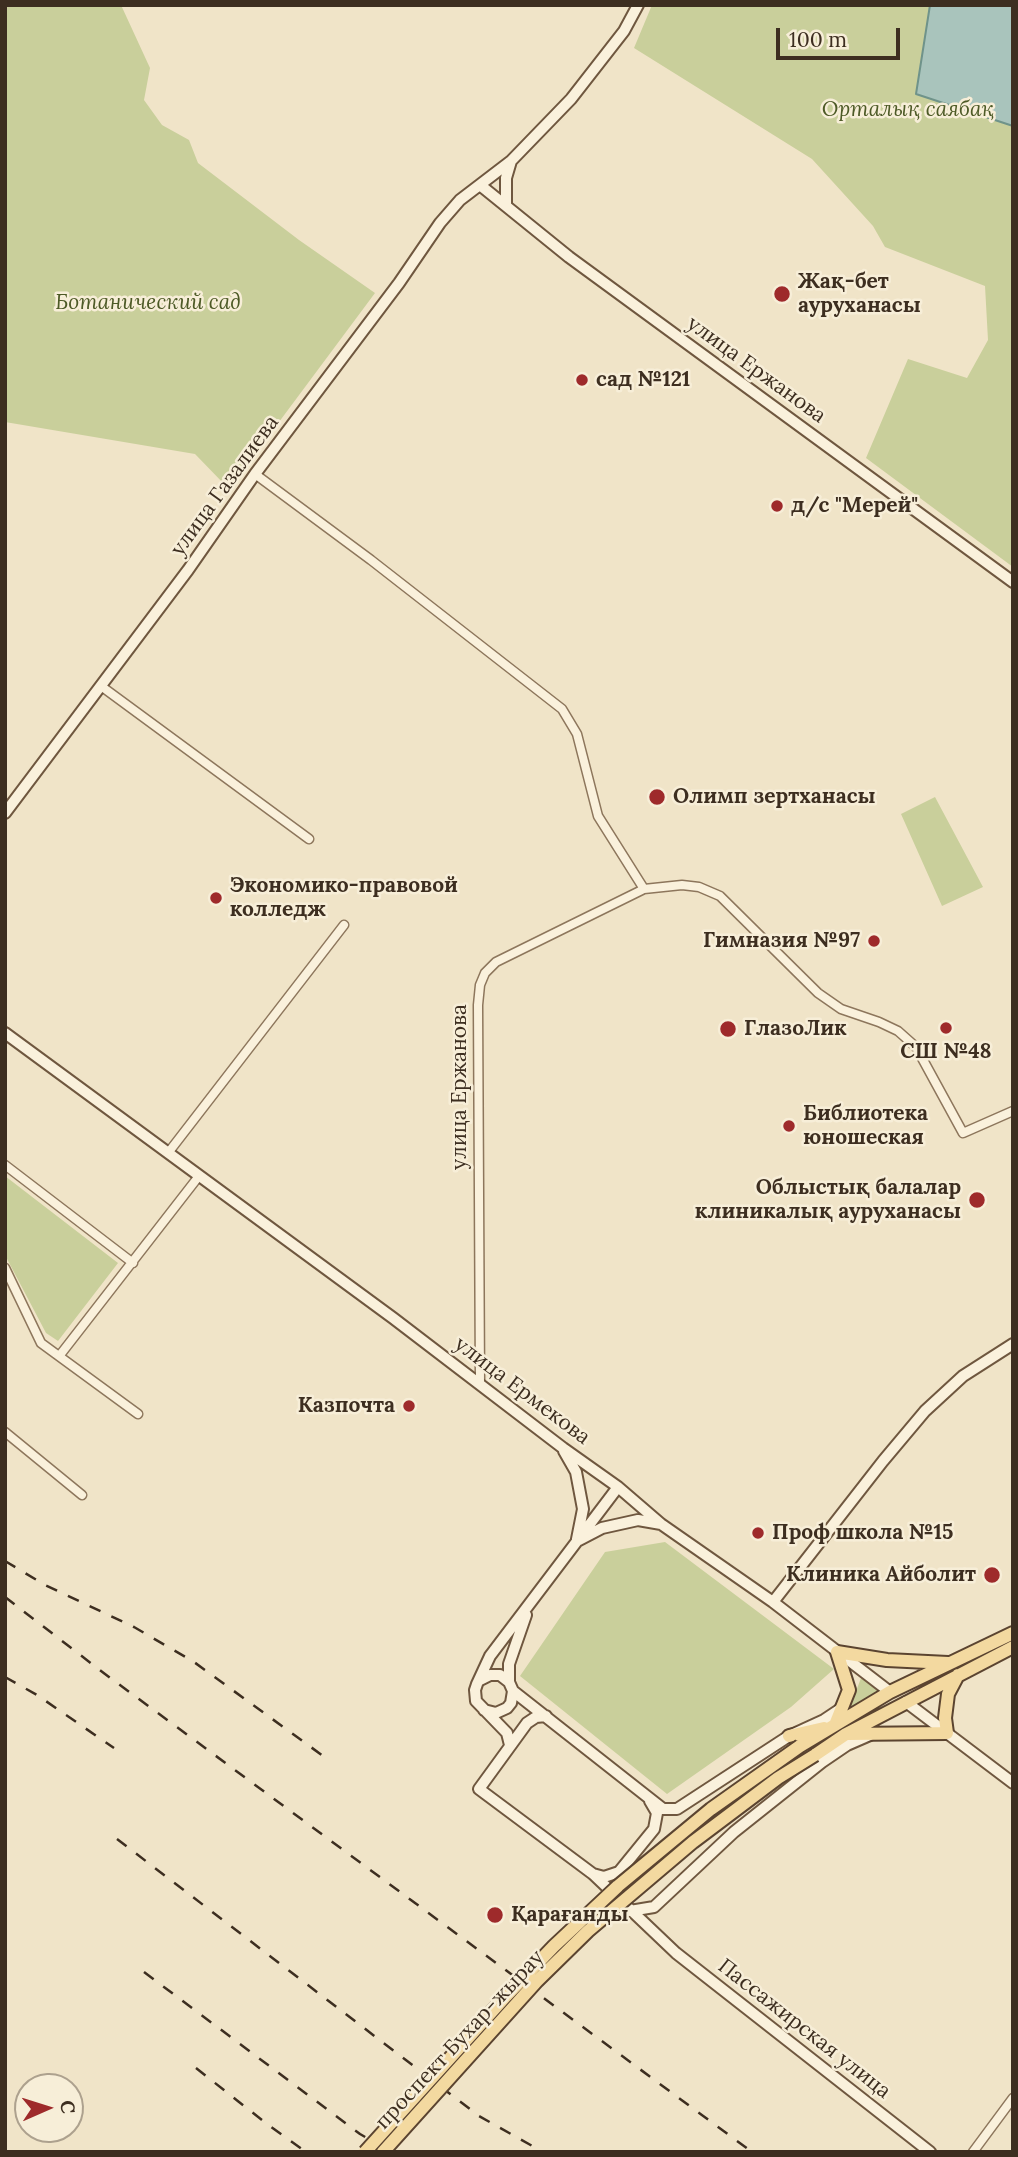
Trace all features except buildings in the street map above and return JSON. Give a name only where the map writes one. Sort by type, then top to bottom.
[{"type":"main road","name":"улица Газалиева","points":[[5,813],[188,570],[255,474],[399,283],[440,223],[460,200],[511,161],[593,74],[624,31],[638,5]]},
{"type":"main road","points":[[506,205],[506,178],[511,161]]},
{"type":"main road","name":"улица Ержанова","points":[[480,185],[569,257],[1013,582]]},
{"type":"main road","name":"улица Ермекова","points":[[5,1033],[480,1383],[618,1487],[661,1524],[773,1602],[1013,1783]]},
{"type":"main road","points":[[773,1602],[925,1411],[963,1376],[1013,1344]]},
{"type":"main road","points":[[563,1448],[576,1472],[583,1509],[577,1541]]},
{"type":"main road","points":[[510,1745],[507,1733],[479,1706],[475,1690],[490,1656],[618,1487]]},
{"type":"main road","points":[[577,1541],[602,1528],[638,1520],[661,1524]]},
{"type":"main road","points":[[484,1710],[502,1711],[511,1703],[509,1664],[529,1606]]},
{"type":"main road","name":"проспект Бухар-жырау","points":[[383,2152],[537,1981],[588,1931],[693,1842],[778,1778],[819,1759],[846,1734],[906,1702],[1013,1633]]},
{"type":"main road","name":"проспект Бухар-жырау","points":[[365,2152],[554,1946],[618,1886],[711,1809],[800,1746],[890,1692],[1013,1647]]},
{"type":"main road","points":[[837,1652],[955,1669],[948,1694],[945,1718],[947,1733],[846,1734]]},
{"type":"main road","points":[[789,1736],[835,1725],[849,1690],[837,1652]]},
{"type":"main road","points":[[480,1679],[495,1674],[663,1809],[677,1809],[789,1736],[824,1720],[842,1708]]},
{"type":"main road","points":[[510,1745],[527,1723],[536,1717],[546,1716]]},
{"type":"main road","points":[[630,1911],[654,1907],[734,1832],[819,1759],[872,1734]]},
{"type":"main road","name":"Пассажирская улица","points":[[510,1745],[479,1789],[593,1874],[655,1936],[930,2152]]},
{"type":"main road","points":[[620,1900],[617,1881],[619,1872],[654,1829],[657,1813],[650,1800]]},
{"type":"main road","points":[[593,1874],[604,1877],[619,1872]]},
{"type":"main road","points":[[654,1907],[652,1927],[655,1936]]},
{"type":"street","points":[[255,474],[371,559],[562,709],[577,734],[598,816],[644,889]]},
{"type":"street","points":[[101,686],[309,839]]},
{"type":"street","name":"улица Ержанова","points":[[480,1383],[480,985],[485,973],[496,962],[644,889],[682,885],[699,887],[720,896],[818,993],[841,1009],[898,1031],[916,1047],[963,1133],[1013,1111]]},
{"type":"street","points":[[168,1153],[344,925]]},
{"type":"street","points":[[5,1165],[133,1263]]},
{"type":"street","points":[[60,1355],[199,1176]]},
{"type":"street","points":[[5,1268],[41,1343],[138,1414]]},
{"type":"street","points":[[5,1433],[82,1495]]},
{"type":"street","points":[[973,2152],[1013,2098]]},
{"type":"green space","name":"Ботанический сад","points":[[5,5],[121,5],[150,68],[144,100],[162,125],[189,140],[198,163],[299,240],[375,293],[244,469],[226,486],[195,454],[5,422]]},
{"type":"green space","name":"Орталық саябақ","points":[[652,5],[1013,5],[1013,567],[866,458],[908,359],[967,378],[988,340],[985,286],[885,247],[873,226],[812,159],[634,48]]},
{"type":"green space","points":[[935,797],[983,887],[942,906],[901,814]]},
{"type":"green space","points":[[5,1176],[118,1263],[58,1341],[46,1333],[5,1255]]},
{"type":"green space","points":[[665,1542],[834,1669],[791,1707],[667,1794],[520,1676],[605,1552]]},
{"type":"green space","points":[[861,1678],[880,1692],[849,1710]]},
{"type":"water","points":[[930,5],[1013,5],[1013,126],[916,94]]},
{"type":"railway","points":[[5,1561],[45,1585],[134,1627],[194,1662],[330,1761]]},
{"type":"railway","points":[[5,1597],[105,1674],[752,2152]]},
{"type":"railway","points":[[5,1677],[37,1695],[114,1748]]},
{"type":"railway","points":[[117,1839],[479,2116],[543,2152]]},
{"type":"railway","points":[[144,1972],[360,2134],[391,2152]]},
{"type":"railway","points":[[196,2068],[306,2152]]},
{"type":"place","name":"Жақ-бет ауруханасы","points":[[782,294]]},
{"type":"place","name":"сад №121","points":[[582,380]]},
{"type":"place","name":"д/с \"Мерей\"","points":[[777,506]]},
{"type":"place","name":"Олимп зертханасы","points":[[657,797]]},
{"type":"place","name":"Экономико-правовой колледж","points":[[216,898]]},
{"type":"place","name":"Гимназия №97","points":[[874,941]]},
{"type":"place","name":"СШ №48","points":[[946,1028]]},
{"type":"place","name":"ГлазоЛик","points":[[728,1029]]},
{"type":"place","name":"Библиотека юношеская","points":[[789,1126]]},
{"type":"place","name":"Облыстық балалар клиникалық ауруханасы","points":[[977,1200]]},
{"type":"place","name":"Казпочта","points":[[409,1406]]},
{"type":"place","name":"Проф школа №15","points":[[758,1533]]},
{"type":"place","name":"Клиника Айболит","points":[[992,1575]]},
{"type":"place","name":"Қарағанды","points":[[495,1915]]}]
